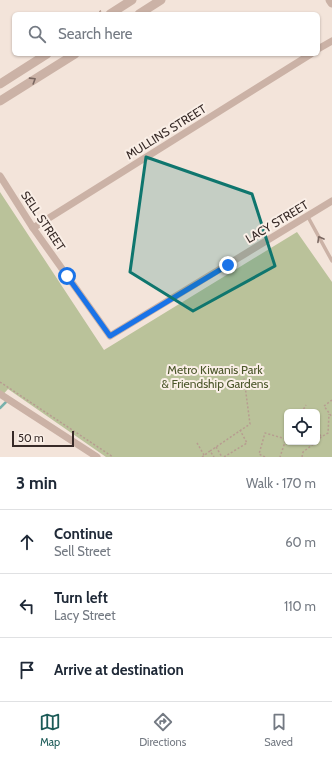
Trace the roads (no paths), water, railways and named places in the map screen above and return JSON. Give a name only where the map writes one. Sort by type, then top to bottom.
[{"type":"street","points":[[113,12],[132,0]]},
{"type":"street","points":[[141,12],[161,0]]},
{"type":"street","points":[[320,49],[332,41]]},
{"type":"street","points":[[0,84],[44,56]]},
{"type":"street","points":[[0,101],[72,56]]},
{"type":"street","name":"MULLINS STREET","points":[[33,228],[308,56]]},
{"type":"street","name":"SELL STREET","points":[[0,176],[33,228],[110,336]]},
{"type":"street","name":"LACY STREET","points":[[110,336],[308,217],[332,201]]},
{"type":"street","points":[[0,394],[97,457]]},
{"type":"lane","points":[[308,217],[332,261]]},
{"type":"waterway","points":[[0,408],[7,401]]},
{"type":"park label","name":"Metro Kiwanis Park & Friendship Gardens","points":[[215,377]]}]
